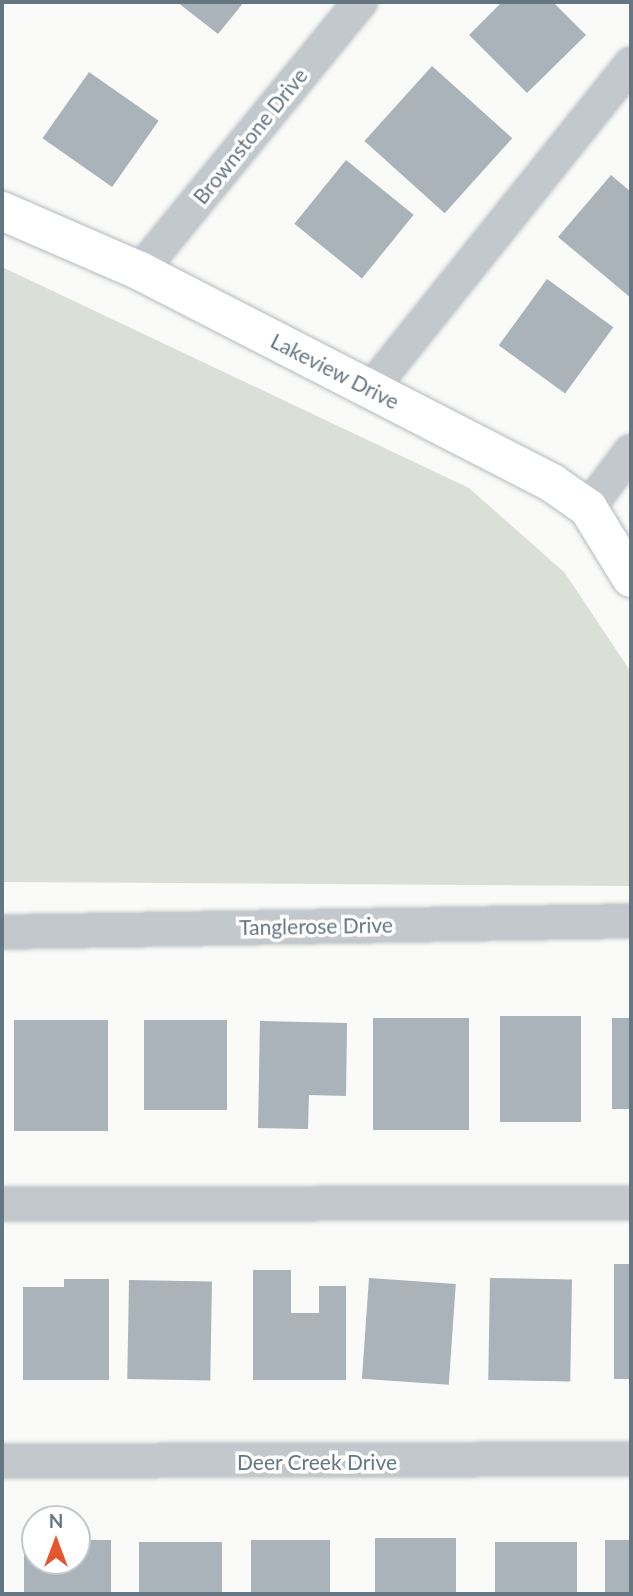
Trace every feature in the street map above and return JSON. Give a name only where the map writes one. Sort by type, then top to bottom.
[{"type":"street","name":"Brownstone Drive","points":[[140,271],[360,2]]},
{"type":"street","points":[[370,390],[631,64]]},
{"type":"street","name":"Lakeview Drive","points":[[2,211],[140,271],[370,390],[588,508]]},
{"type":"street","points":[[631,451],[588,508],[631,578]]},
{"type":"street","name":"Tanglerose Drive","points":[[2,932],[631,921]]},
{"type":"street","points":[[2,1204],[631,1203]]},
{"type":"street","name":"Deer Creek Drive","points":[[2,1461],[631,1459]]},
{"type":"shaded area","points":[[2,267],[469,488],[565,573],[631,672],[631,886],[2,882]]},
{"type":"building","points":[[177,2],[244,2],[218,34]]},
{"type":"building","points":[[502,2],[553,2],[586,35],[527,93],[469,35]]},
{"type":"building","points":[[432,66],[512,138],[445,213],[364,141]]},
{"type":"building","points":[[89,72],[159,121],[112,187],[43,138]]},
{"type":"building","points":[[346,160],[414,215],[362,278],[294,224]]},
{"type":"building","points":[[611,175],[631,192],[631,298],[558,237]]},
{"type":"building","points":[[547,279],[613,327],[565,394],[499,345]]},
{"type":"building","points":[[500,1016],[581,1016],[581,1122],[500,1122]]},
{"type":"building","points":[[373,1018],[469,1018],[469,1130],[373,1130]]},
{"type":"building","points":[[612,1018],[631,1018],[631,1109],[612,1109]]},
{"type":"building","points":[[14,1020],[108,1020],[108,1131],[14,1131]]},
{"type":"building","points":[[144,1020],[227,1020],[227,1110],[144,1110]]},
{"type":"building","points":[[260,1021],[347,1023],[346,1096],[309,1095],[308,1129],[258,1128]]},
{"type":"building","points":[[614,1264],[631,1264],[631,1379],[614,1379]]},
{"type":"building","points":[[253,1270],[291,1270],[291,1313],[319,1313],[319,1286],[346,1286],[346,1380],[253,1380]]},
{"type":"building","points":[[369,1278],[456,1284],[449,1385],[362,1379]]},
{"type":"building","points":[[490,1278],[572,1279],[570,1381],[488,1380]]},
{"type":"building","points":[[64,1279],[109,1279],[109,1380],[23,1380],[23,1287],[64,1287]]},
{"type":"building","points":[[129,1280],[212,1281],[210,1380],[127,1379]]},
{"type":"building","points":[[375,1538],[456,1538],[456,1594],[375,1594]]},
{"type":"building","points":[[91,1540],[111,1540],[111,1594],[24,1594],[24,1575],[91,1575]]},
{"type":"building","points":[[251,1540],[330,1540],[330,1594],[251,1594]]},
{"type":"building","points":[[605,1540],[631,1540],[631,1594],[605,1594]]},
{"type":"building","points":[[139,1542],[222,1542],[222,1594],[139,1594]]},
{"type":"building","points":[[495,1542],[577,1542],[577,1594],[495,1594]]}]
